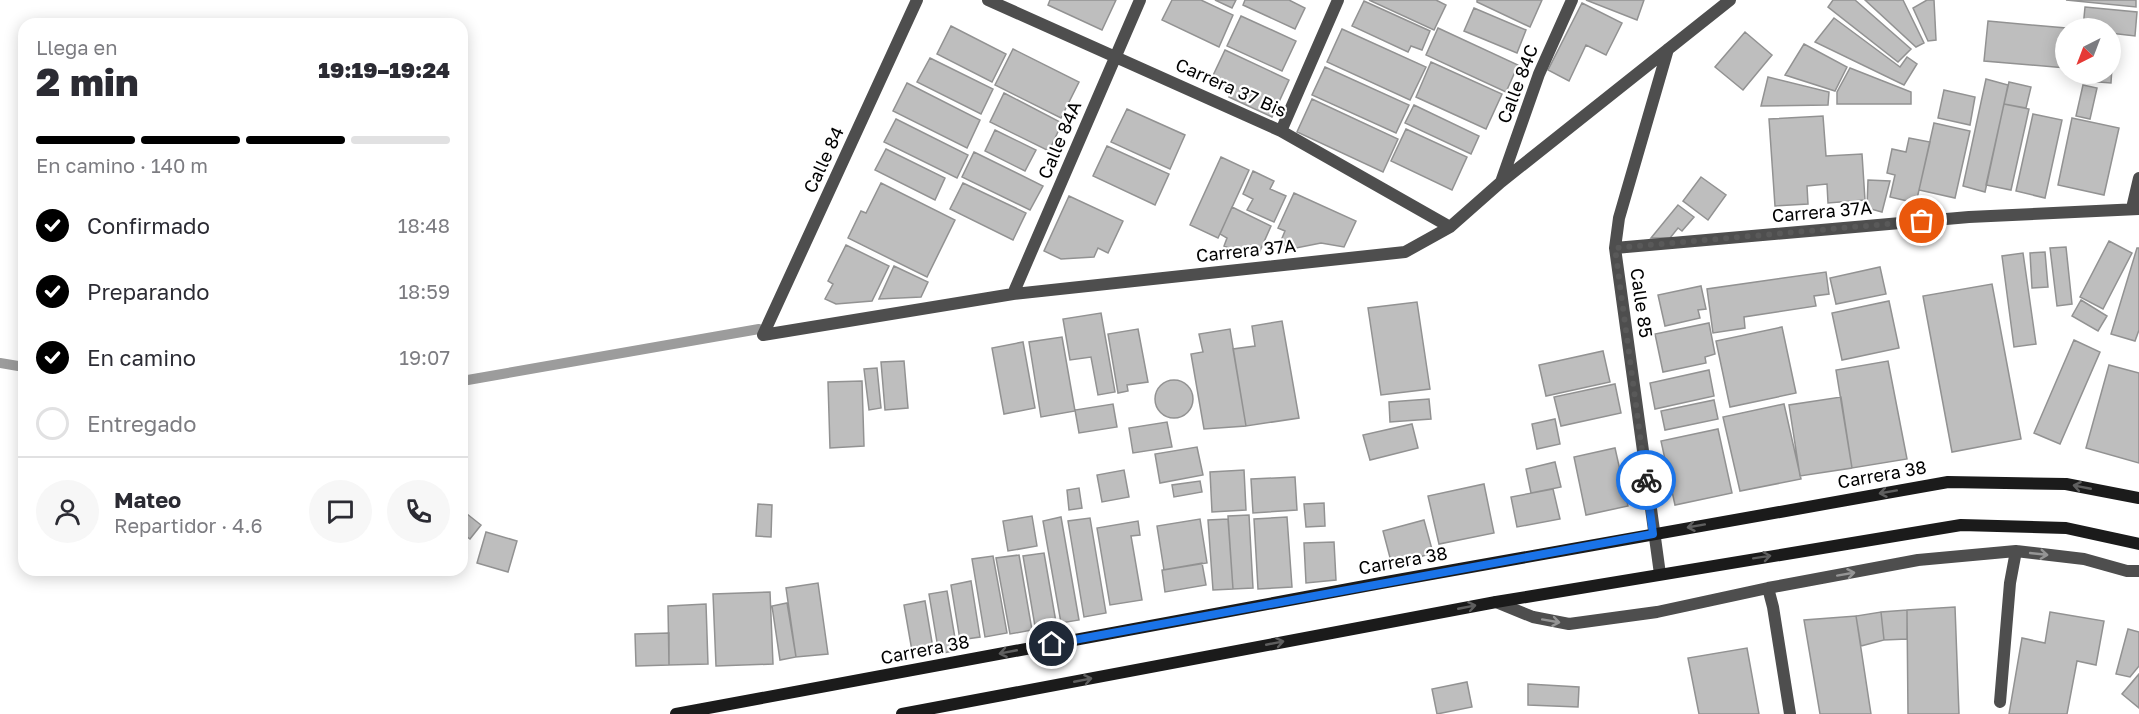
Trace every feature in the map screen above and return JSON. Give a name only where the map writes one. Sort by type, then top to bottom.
[{"type":"main road","name":"Carrera 38","points":[[676,714],[1948,482],[2066,484],[2139,498]]},
{"type":"main road","points":[[902,714],[1496,602],[1961,525],[2066,528],[2139,544]]},
{"type":"street","name":"Calle 84","points":[[763,335],[917,0]]},
{"type":"street","name":"Carrera 37 Bis","points":[[988,0],[1281,130],[1450,227]]},
{"type":"street","name":"Calle 84A","points":[[1013,294],[1140,0]]},
{"type":"street","points":[[1281,130],[1338,0]]},
{"type":"street","name":"Calle 84C","points":[[1501,183],[1539,74],[1572,0]]},
{"type":"street","points":[[1668,49],[1730,0]]},
{"type":"street","name":"Carrera 37A","points":[[763,335],[1013,294],[1405,252],[1450,227],[1501,183],[1668,49]]},
{"type":"street","name":"Calle 85","points":[[1660,574],[1615,248],[1619,218],[1668,49]]},
{"type":"street","points":[[2136,208],[2139,178]]},
{"type":"street","name":"Carrera 37A","points":[[1615,248],[1969,217],[2136,208]]},
{"type":"street","points":[[2000,702],[2010,583],[2016,551]]},
{"type":"street","points":[[1496,602],[1533,617],[1569,624],[1657,612],[1768,588],[1918,560],[2016,551],[2084,559],[2127,571],[2139,571]]},
{"type":"street","points":[[1768,588],[1790,714]]},
{"type":"building","points":[[1050,0],[1116,0],[1102,30],[1048,5]]},
{"type":"building","points":[[1172,0],[1201,0],[1233,15],[1219,47],[1162,20]]},
{"type":"building","points":[[1215,0],[1236,0],[1232,8]]},
{"type":"building","points":[[1245,0],[1289,0],[1305,8],[1295,29],[1243,5]]},
{"type":"building","points":[[1369,0],[1436,0],[1446,5],[1434,30]]},
{"type":"building","points":[[1477,0],[1542,0],[1530,27]]},
{"type":"building","points":[[1586,0],[1644,0],[1637,20]]},
{"type":"building","points":[[1833,0],[1855,0],[1911,49],[1898,62],[1828,7]]},
{"type":"building","points":[[1865,0],[1903,0],[1924,43],[1916,47]]},
{"type":"building","points":[[1927,0],[1934,0],[1936,40],[1928,41],[1913,8]]},
{"type":"building","points":[[2066,0],[2136,0],[2136,7]]},
{"type":"building","points":[[1364,1],[1430,31],[1422,50],[1411,46],[1408,52],[1352,26]]},
{"type":"building","points":[[1582,3],[1622,23],[1606,55],[1586,45],[1569,81],[1548,70]]},
{"type":"building","points":[[2085,7],[2137,12],[2135,36],[2121,34],[2121,18],[2084,18]]},
{"type":"building","points":[[1474,8],[1526,30],[1517,53],[1464,31]]},
{"type":"building","points":[[1241,16],[1296,41],[1282,71],[1227,46]]},
{"type":"building","points":[[1834,18],[1900,67],[1907,57],[1917,64],[1904,85],[1815,42]]},
{"type":"building","points":[[1988,21],[2055,27],[2055,67],[1984,61]]},
{"type":"building","points":[[951,26],[1006,54],[992,82],[937,54]]},
{"type":"building","points":[[1438,28],[1518,65],[1506,92],[1426,55]]},
{"type":"building","points":[[1342,29],[1426,67],[1410,100],[1327,62]]},
{"type":"building","points":[[1745,32],[1772,55],[1743,90],[1715,67]]},
{"type":"building","points":[[1804,44],[1847,67],[1835,91],[1785,75]]},
{"type":"building","points":[[1013,49],[1079,82],[1061,118],[995,85]]},
{"type":"building","points":[[1225,50],[1289,80],[1272,117],[1229,97],[1231,92],[1210,82]]},
{"type":"building","points":[[930,58],[993,89],[981,114],[917,82]]},
{"type":"building","points":[[1431,62],[1502,94],[1486,129],[1416,97]]},
{"type":"building","points":[[1325,67],[1409,105],[1396,133],[1312,95]]},
{"type":"building","points":[[1850,68],[1911,92],[1911,104],[1837,104],[1837,92]]},
{"type":"building","points":[[1768,77],[1829,92],[1828,105],[1761,106]]},
{"type":"building","points":[[1986,79],[2008,85],[1985,192],[1963,186]]},
{"type":"building","points":[[2009,82],[2031,87],[2026,108],[2004,104]]},
{"type":"building","points":[[907,83],[980,120],[967,148],[893,111]]},
{"type":"building","points":[[2083,85],[2097,88],[2090,119],[2076,116]]},
{"type":"building","points":[[1944,90],[1975,97],[1970,125],[1938,118]]},
{"type":"building","points":[[1004,93],[1062,123],[1049,151],[990,122]]},
{"type":"building","points":[[1312,99],[1398,139],[1383,172],[1297,132]]},
{"type":"building","points":[[2004,104],[2029,109],[2011,190],[1986,185]]},
{"type":"building","points":[[1414,105],[1479,136],[1471,154],[1405,123]]},
{"type":"building","points":[[1127,109],[1185,135],[1170,169],[1111,142]]},
{"type":"building","points":[[2033,114],[2062,120],[2045,198],[2016,191]]},
{"type":"building","points":[[1823,116],[1826,156],[1862,154],[1865,200],[1828,203],[1827,184],[1807,186],[1808,204],[1775,206],[1769,119]]},
{"type":"building","points":[[2072,118],[2119,128],[2104,195],[2058,185]]},
{"type":"building","points":[[896,119],[968,155],[957,178],[884,142]]},
{"type":"building","points":[[1934,123],[1970,131],[1955,198],[1919,190]]},
{"type":"building","points":[[1406,129],[1467,157],[1452,190],[1391,161]]},
{"type":"building","points":[[995,130],[1036,150],[1025,171],[985,151]]},
{"type":"building","points":[[1909,138],[1930,142],[1916,203],[1890,197],[1895,175],[1887,173],[1892,149],[1906,152]]},
{"type":"building","points":[[1107,146],[1169,174],[1155,205],[1093,176]]},
{"type":"building","points":[[886,149],[945,178],[935,200],[875,170]]},
{"type":"building","points":[[974,152],[1043,186],[1030,210],[962,177]]},
{"type":"building","points":[[1221,157],[1249,170],[1218,238],[1190,225]]},
{"type":"building","points":[[1253,171],[1274,181],[1270,189],[1286,196],[1274,222],[1247,210],[1253,199],[1243,194]]},
{"type":"building","points":[[1701,177],[1726,195],[1708,220],[1683,201]]},
{"type":"building","points":[[1868,180],[1890,181],[1882,212],[1867,208]]},
{"type":"building","points":[[881,183],[955,220],[927,277],[848,238],[861,211],[866,213]]},
{"type":"building","points":[[963,183],[1026,213],[1013,240],[950,209]]},
{"type":"building","points":[[1294,193],[1356,221],[1344,247],[1321,243],[1291,249],[1280,243],[1285,231],[1278,228]]},
{"type":"building","points":[[1069,196],[1123,221],[1108,253],[1098,248],[1094,257],[1061,259],[1044,251]]},
{"type":"building","points":[[1678,205],[1694,217],[1682,231],[1678,228],[1670,238],[1651,238]]},
{"type":"building","points":[[1232,207],[1271,226],[1259,253],[1245,247],[1233,250],[1224,246],[1227,238],[1220,234]]},
{"type":"building","points":[[2109,241],[2132,253],[2103,309],[2080,297]]},
{"type":"building","points":[[846,245],[889,266],[872,301],[836,304],[825,299],[833,284],[828,281]]},
{"type":"building","points":[[2066,247],[2072,304],[2057,306],[2050,248]]},
{"type":"building","points":[[2137,248],[2139,248],[2139,330],[2135,341],[2111,334]]},
{"type":"building","points":[[2045,252],[2048,287],[2032,288],[2030,253]]},
{"type":"building","points":[[2023,253],[2036,344],[2014,347],[2002,256]]},
{"type":"building","points":[[894,266],[928,282],[921,297],[879,299]]},
{"type":"building","points":[[1880,267],[1886,294],[1836,304],[1830,278]]},
{"type":"building","points":[[1826,272],[1829,294],[1814,296],[1816,306],[1744,317],[1745,328],[1713,333],[1707,289]]},
{"type":"building","points":[[1992,284],[2021,439],[1952,452],[1923,296]]},
{"type":"building","points":[[1701,286],[1706,309],[1698,310],[1700,318],[1665,326],[1658,295]]},
{"type":"building","points":[[2081,300],[2107,316],[2098,331],[2072,316]]},
{"type":"building","points":[[1889,301],[1899,348],[1842,360],[1832,313]]},
{"type":"building","points":[[1417,302],[1430,389],[1381,395],[1368,308]]},
{"type":"building","points":[[1101,313],[1115,392],[1098,395],[1091,357],[1070,360],[1063,319]]},
{"type":"building","points":[[1282,321],[1299,418],[1246,426],[1233,349],[1255,346],[1252,326]]},
{"type":"building","points":[[1709,323],[1715,354],[1705,357],[1706,363],[1663,372],[1655,334]]},
{"type":"building","points":[[1782,327],[1796,393],[1730,407],[1716,341]]},
{"type":"building","points":[[1138,329],[1148,382],[1127,385],[1128,391],[1118,393],[1108,334]]},
{"type":"building","points":[[1230,329],[1246,426],[1204,429],[1191,354],[1203,352],[1199,334]]},
{"type":"building","points":[[1062,337],[1075,411],[1041,417],[1029,342]]},
{"type":"building","points":[[2074,340],[2100,352],[2060,444],[2034,433]]},
{"type":"building","points":[[1023,342],[1035,408],[1004,414],[992,348]]},
{"type":"building","points":[[1603,351],[1610,382],[1546,396],[1539,365]]},
{"type":"building","points":[[904,361],[908,408],[885,410],[881,362]]},
{"type":"building","points":[[1888,361],[1907,459],[1852,468],[1836,370]]},
{"type":"building","points":[[2109,365],[2139,373],[2139,463],[2086,448]]},
{"type":"building","points":[[877,368],[881,408],[869,410],[864,369]]},
{"type":"building","points":[[1709,370],[1714,396],[1655,409],[1650,383]]},
{"type":"building","points":[[1174,380],[1187,386],[1193,399],[1187,412],[1174,418],[1161,412],[1155,399],[1161,386]]},
{"type":"building","points":[[862,381],[864,446],[830,448],[828,382]]},
{"type":"building","points":[[1615,384],[1621,413],[1561,426],[1554,397]]},
{"type":"building","points":[[1841,397],[1852,468],[1800,476],[1789,405]]},
{"type":"building","points":[[1429,399],[1431,419],[1390,422],[1389,402]]},
{"type":"building","points":[[1714,400],[1718,419],[1665,430],[1661,411]]},
{"type":"building","points":[[1113,404],[1117,427],[1079,433],[1075,410]]},
{"type":"building","points":[[1784,404],[1801,479],[1740,491],[1723,417]]},
{"type":"building","points":[[1555,419],[1560,444],[1537,449],[1532,424]]},
{"type":"building","points":[[1167,422],[1172,447],[1133,453],[1129,428]]},
{"type":"building","points":[[1412,424],[1418,448],[1370,460],[1363,435]]},
{"type":"building","points":[[1718,429],[1732,493],[1675,505],[1661,441]]},
{"type":"building","points":[[1197,447],[1203,475],[1160,483],[1155,454]]},
{"type":"building","points":[[1615,448],[1628,506],[1586,515],[1574,457]]},
{"type":"building","points":[[1555,462],[1561,487],[1531,493],[1526,469]]},
{"type":"building","points":[[1124,470],[1129,497],[1102,502],[1097,475]]},
{"type":"building","points":[[1244,470],[1246,510],[1212,512],[1210,472]]},
{"type":"building","points":[[1295,477],[1297,510],[1253,513],[1251,479]]},
{"type":"building","points":[[1200,481],[1202,492],[1174,497],[1172,485]]},
{"type":"building","points":[[1484,484],[1494,533],[1439,544],[1428,496]]},
{"type":"building","points":[[1079,488],[1082,508],[1069,510],[1067,490]]},
{"type":"building","points":[[1553,489],[1560,519],[1517,527],[1511,497]]},
{"type":"building","points":[[1324,503],[1325,526],[1306,527],[1304,504]]},
{"type":"building","points":[[758,504],[772,505],[771,537],[756,536]]},
{"type":"building","points":[[468,515],[481,525],[470,539],[468,538]]},
{"type":"building","points":[[1249,515],[1253,588],[1233,589],[1228,516]]},
{"type":"building","points":[[1032,516],[1037,546],[1008,551],[1003,521]]},
{"type":"building","points":[[1061,517],[1079,620],[1061,623],[1043,521]]},
{"type":"building","points":[[1287,517],[1292,587],[1258,589],[1254,519]]},
{"type":"building","points":[[1090,518],[1106,613],[1084,617],[1068,521]]},
{"type":"building","points":[[1200,519],[1207,563],[1164,570],[1157,526]]},
{"type":"building","points":[[1228,519],[1233,589],[1213,590],[1208,520]]},
{"type":"building","points":[[1424,520],[1433,553],[1392,565],[1383,531]]},
{"type":"building","points":[[1138,521],[1140,535],[1131,536],[1142,600],[1110,605],[1097,528]]},
{"type":"building","points":[[486,532],[517,541],[508,572],[477,563]]},
{"type":"building","points":[[1334,542],[1336,580],[1306,583],[1304,543]]},
{"type":"building","points":[[1044,553],[1057,628],[1036,632],[1023,556]]},
{"type":"building","points":[[1019,555],[1032,630],[1010,634],[996,558]]},
{"type":"building","points":[[993,556],[1007,633],[985,637],[972,559]]},
{"type":"building","points":[[1202,563],[1206,585],[1165,592],[1162,570]]},
{"type":"building","points":[[971,581],[980,637],[960,640],[951,585]]},
{"type":"building","points":[[818,583],[828,654],[796,657],[786,588]]},
{"type":"building","points":[[947,591],[957,650],[939,654],[929,594]]},
{"type":"building","points":[[770,592],[773,664],[716,666],[713,594]]},
{"type":"building","points":[[925,601],[933,648],[912,651],[904,605]]},
{"type":"building","points":[[787,603],[796,657],[780,660],[772,606]]},
{"type":"building","points":[[706,604],[708,664],[669,665],[668,606]]},
{"type":"building","points":[[1955,607],[1959,714],[1908,714],[1907,610]]},
{"type":"building","points":[[1907,610],[1907,639],[1884,640],[1881,612]]},
{"type":"building","points":[[1881,612],[1884,640],[1861,646],[1856,616]]},
{"type":"building","points":[[2050,612],[2104,621],[2096,665],[2077,661],[2067,714],[2009,714],[2022,638],[2045,643]]},
{"type":"building","points":[[1856,616],[1871,714],[1820,714],[1804,620]]},
{"type":"building","points":[[2128,629],[2139,632],[2139,666],[2130,677],[2116,674]]},
{"type":"building","points":[[669,633],[669,665],[636,666],[635,634]]},
{"type":"building","points":[[1747,648],[1759,714],[1699,714],[1688,658]]},
{"type":"building","points":[[2139,674],[2139,708],[2122,694]]},
{"type":"building","points":[[1467,682],[1472,707],[1437,714],[1432,689]]},
{"type":"building","points":[[1528,684],[1579,687],[1578,707],[1528,705]]},
{"type":"waterway","points":[[468,380],[759,329]]},
{"type":"waterway","points":[[0,363],[18,366]]},
{"type":"way so far","points":[[1646,480],[1615,248],[1922,221]]},
{"type":"route","points":[[1052,644],[1653,534],[1646,480]]}]
